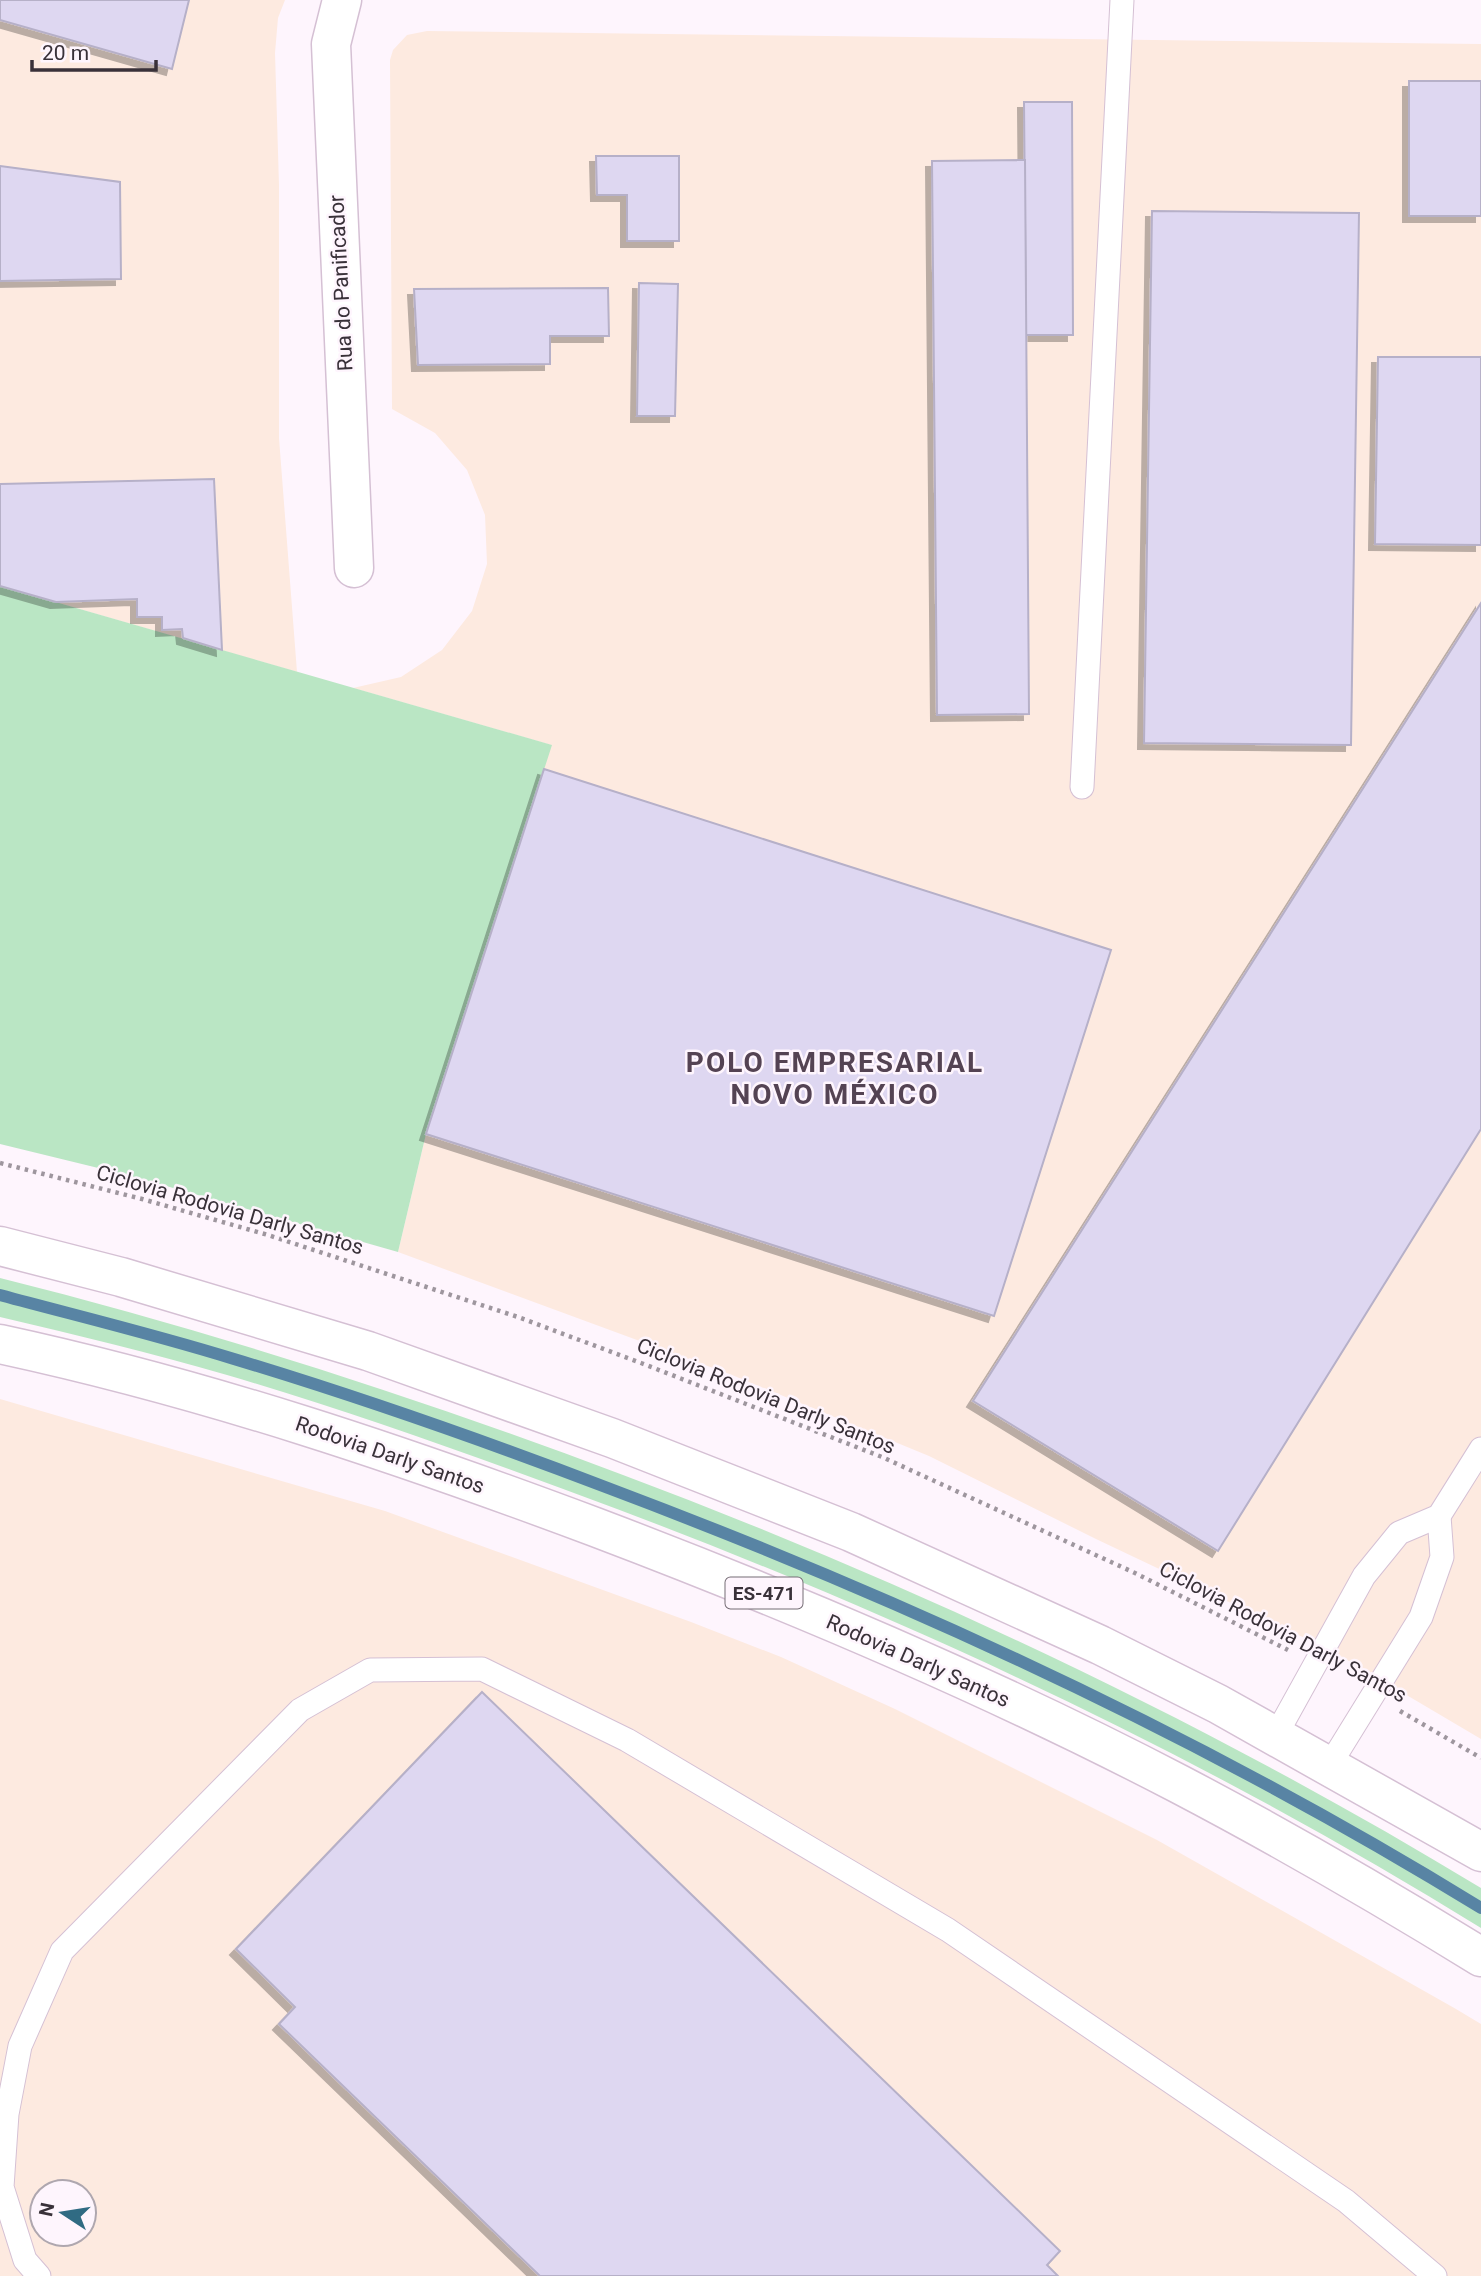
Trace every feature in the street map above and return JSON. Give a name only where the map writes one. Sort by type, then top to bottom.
[{"type":"main road","name":"Rua do Panificador","points":[[342,0],[331,44],[354,568]]},
{"type":"main road","points":[[0,1246],[146,1284],[368,1351],[491,1393],[851,1532],[1100,1645],[1276,1735],[1481,1852]]},
{"type":"main road","name":"Rodovia Darly Santos","points":[[0,1344],[95,1365],[195,1392],[341,1437],[497,1491],[700,1567],[805,1610],[1062,1726],[1177,1783],[1291,1844],[1481,1957]]},
{"type":"lane","points":[[1082,787],[1122,0]]},
{"type":"lane","points":[[1276,1735],[1364,1576],[1399,1533],[1439,1516],[1481,1448]]},
{"type":"lane","points":[[1329,1766],[1421,1617],[1443,1558],[1439,1516]]},
{"type":"lane","points":[[39,2276],[25,2260],[2,2187],[7,2114],[20,2046],[62,1951],[300,1710],[370,1670],[482,1669],[628,1740],[948,1930],[1346,2201],[1435,2276]]},
{"type":"path","name":"Ciclovia Rodovia Darly Santos","points":[[0,1163],[268,1235],[518,1317],[641,1363],[882,1457],[1135,1573],[1314,1664]]},
{"type":"path","name":"Ciclovia Rodovia Darly Santos","points":[[1373,1696],[1481,1758]]},
{"type":"shaded area","points":[[0,0],[285,0],[278,18],[275,53],[279,185],[279,438],[297,672],[0,586]]},
{"type":"shaded area","points":[[427,31],[1481,44],[1481,1739],[1332,1651],[929,1456],[732,1375],[398,1252],[426,1134],[551,745],[353,688],[401,677],[442,650],[472,611],[487,564],[485,515],[467,470],[435,433],[392,409],[390,60],[393,50],[407,35]]},
{"type":"shaded area","points":[[0,1399],[385,1511],[781,1657],[895,1709],[1157,1840],[1456,2009],[1481,2024],[1481,2276],[0,2276]]},
{"type":"green space","points":[[0,586],[552,745],[426,1134],[398,1252],[131,1176],[0,1144]]},
{"type":"green space","points":[[0,1278],[236,1343],[469,1419],[734,1518],[954,1611],[1169,1714],[1378,1827],[1481,1888],[1481,1928],[1378,1866],[1167,1751],[950,1647],[840,1598],[617,1509],[325,1406],[227,1375],[0,1317]]},
{"type":"building","points":[[0,0],[189,0],[172,69],[0,20]]},
{"type":"building","points":[[1409,81],[1481,81],[1481,216],[1409,216]]},
{"type":"building","points":[[1024,102],[1072,102],[1073,335],[1026,335]]},
{"type":"building","points":[[596,156],[679,156],[679,241],[627,241],[627,195],[597,195]]},
{"type":"building","points":[[1025,160],[1029,714],[937,715],[932,161]]},
{"type":"building","points":[[0,166],[120,182],[121,279],[0,281]]},
{"type":"building","points":[[1152,211],[1359,213],[1351,745],[1144,743]]},
{"type":"building","points":[[639,283],[678,284],[675,416],[637,416]]},
{"type":"building","points":[[608,288],[609,336],[550,336],[550,364],[418,365],[414,289]]},
{"type":"building","points":[[1378,357],[1481,357],[1481,545],[1375,544]]},
{"type":"building","points":[[214,479],[222,650],[183,638],[182,629],[162,630],[162,617],[137,617],[137,599],[56,602],[0,586],[0,484]]},
{"type":"building","points":[[1481,603],[1481,1129],[1218,1551],[973,1401]]},
{"type":"building","points":[[544,769],[1111,950],[994,1316],[426,1134]]},
{"type":"building","points":[[482,1692],[1060,2251],[1047,2265],[1058,2276],[540,2276],[279,2024],[295,2007],[236,1949]]},
{"type":"waterway","points":[[0,1295],[205,1350],[375,1404],[608,1488],[833,1578],[945,1626],[1163,1730],[1377,1846],[1481,1908]]},
{"type":"district","name":"POLO EMPRESARIAL NOVO MÉXICO","points":[[835,1078]]}]
